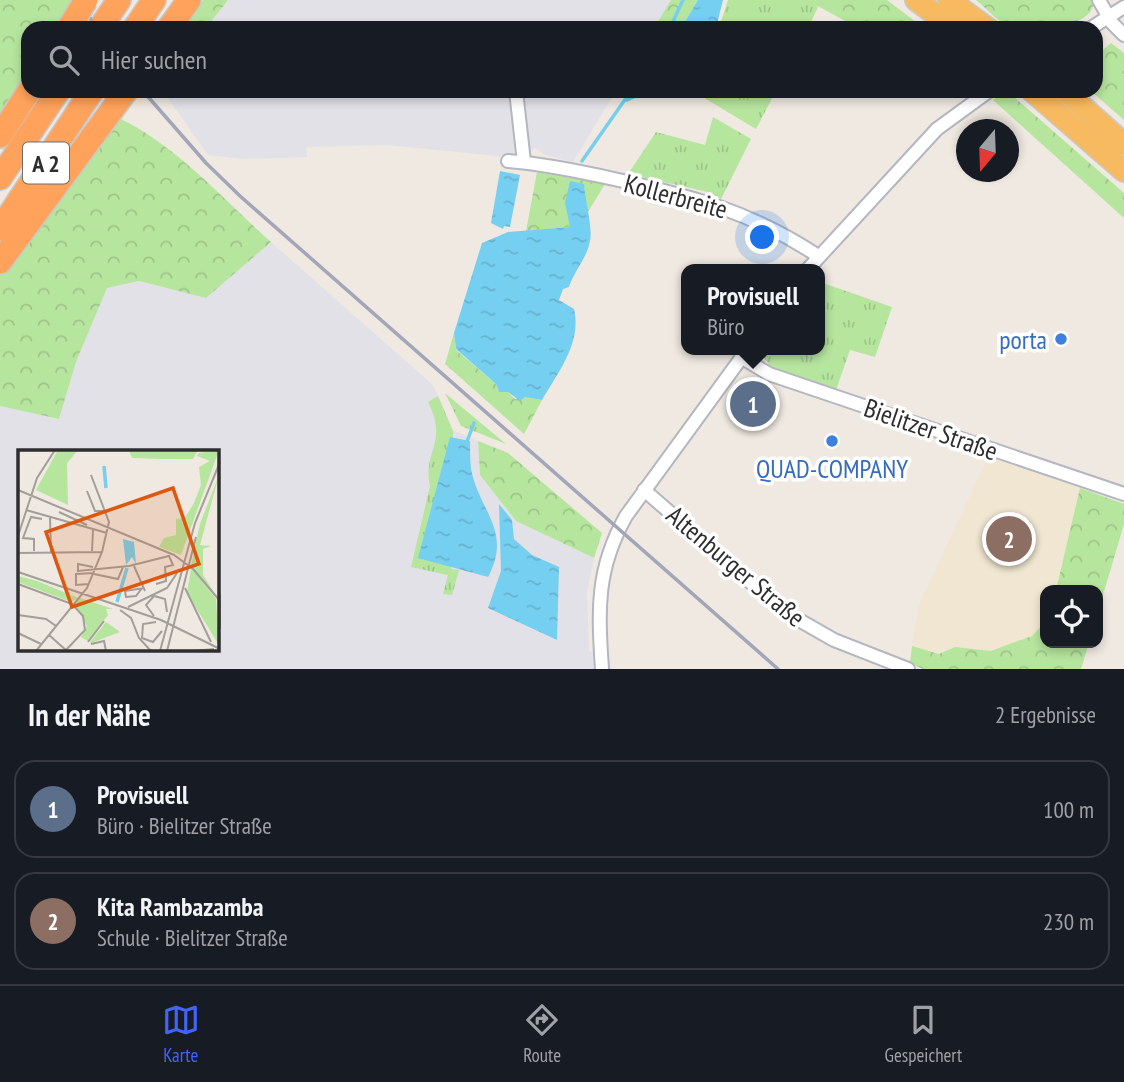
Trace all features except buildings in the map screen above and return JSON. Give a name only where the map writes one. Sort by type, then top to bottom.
[{"type":"highway","points":[[73,21],[86,0]]},
{"type":"highway","points":[[140,21],[154,0]]},
{"type":"highway","points":[[174,21],[189,0]]},
{"type":"highway","points":[[916,0],[944,21]]},
{"type":"highway","points":[[949,0],[977,21]]},
{"type":"highway","points":[[0,136],[24,98]]},
{"type":"highway","name":"A 2","points":[[0,178],[53,98]]},
{"type":"highway","name":"A 2","points":[[0,229],[88,98]]},
{"type":"highway","points":[[0,262],[121,98]]},
{"type":"highway","points":[[1040,98],[1124,171]]},
{"type":"highway","points":[[1073,98],[1124,144]]},
{"type":"street","points":[[1099,0],[1108,17],[1124,35]]},
{"type":"street","points":[[1102,21],[1124,7]]},
{"type":"street","points":[[517,98],[524,162]]},
{"type":"street","points":[[812,264],[937,129],[979,98]]},
{"type":"street","name":"Kollerbreite","points":[[508,161],[560,167],[713,202],[798,243],[818,256]]},
{"type":"street","points":[[602,669],[598,603],[605,564],[619,530],[743,355]]},
{"type":"street","name":"Bielitzer Straße","points":[[746,355],[769,374],[1124,494]]},
{"type":"street","name":"Altenburger Straße","points":[[645,490],[785,612],[834,640],[908,669]]},
{"type":"shaded area","points":[[228,0],[671,0],[658,21],[212,21]]},
{"type":"shaded area","points":[[168,98],[612,98],[573,162],[545,155],[536,148],[507,157],[387,145],[306,147],[307,157],[243,159],[208,155]]},
{"type":"shaded area","points":[[271,242],[433,385],[453,430],[478,441],[480,475],[516,521],[594,558],[587,592],[589,651],[609,656],[611,669],[0,669],[0,406],[59,419],[76,362],[107,288],[139,281],[206,298]]},
{"type":"shaded area","points":[[988,457],[1080,488],[1057,585],[1040,585],[1040,628],[1033,636],[991,652],[955,647],[939,654],[912,646],[919,605]]},
{"type":"green space","points":[[0,0],[72,0],[62,21],[21,21],[21,86],[0,120]]},
{"type":"green space","points":[[203,0],[228,0],[212,21],[188,21]]},
{"type":"green space","points":[[671,0],[698,0],[685,21],[658,21]]},
{"type":"green space","points":[[728,0],[816,0],[814,4],[818,7],[811,21],[721,21]]},
{"type":"green space","points":[[816,0],[887,0],[915,21],[845,21],[814,4]]},
{"type":"green space","points":[[976,0],[1093,0],[1092,9],[1078,21],[997,19]]},
{"type":"green space","points":[[1111,43],[1124,53],[1124,120],[1099,98],[1103,98],[1103,50]]},
{"type":"green space","points":[[706,98],[772,98],[756,129]]},
{"type":"green space","points":[[1015,98],[1124,193],[1124,218],[1019,123],[1019,119],[1014,119],[993,100]]},
{"type":"green space","points":[[713,117],[751,139],[721,199],[708,192],[628,174],[656,132],[705,145]]},
{"type":"green space","points":[[121,119],[181,159],[271,242],[206,298],[139,281],[107,288],[76,362],[59,419],[0,406],[0,275]]},
{"type":"green space","points":[[537,172],[605,184],[586,215],[584,185],[570,182],[567,210],[570,227],[526,231]]},
{"type":"green space","points":[[825,284],[892,307],[875,357],[850,350],[836,390],[772,369],[763,356],[825,355]]},
{"type":"green space","points":[[454,333],[456,350],[496,384],[498,390],[508,392],[515,399],[525,397],[542,400],[524,434],[445,364]]},
{"type":"green space","points":[[445,393],[506,444],[461,426]]},
{"type":"green space","points":[[438,396],[453,431],[451,569],[459,570],[452,595],[443,594],[448,575],[411,567],[430,486],[429,464],[436,437],[434,416],[428,402]]},
{"type":"green space","points":[[478,441],[508,453],[602,533],[594,558],[516,521],[480,475]]},
{"type":"green space","points":[[1080,488],[1124,504],[1124,524],[1103,595],[1103,585],[1057,585]]},
{"type":"green space","points":[[1040,627],[1040,648],[1087,648],[1081,669],[923,669],[910,663],[912,646],[939,654],[955,647],[991,651],[1032,636]]},
{"type":"water","points":[[698,0],[723,0],[718,21],[685,21]]},
{"type":"water","points":[[500,171],[520,175],[510,227],[504,226],[503,229],[491,223]]},
{"type":"water","points":[[570,181],[584,184],[590,229],[586,253],[569,287],[563,289],[559,300],[574,309],[575,334],[567,357],[542,400],[525,397],[520,401],[508,392],[499,392],[496,384],[456,349],[454,333],[482,243],[508,232],[570,227],[565,203]]},
{"type":"water","points":[[450,437],[470,441],[471,469],[475,484],[496,534],[495,561],[488,577],[418,558]]},
{"type":"water","points":[[499,504],[512,520],[514,539],[532,555],[559,567],[557,640],[488,608],[501,571]]},
{"type":"waterway","points":[[673,21],[683,0]]},
{"type":"waterway","points":[[582,161],[626,98]]},
{"type":"waterway","points":[[627,100],[631,98]]},
{"type":"waterway","points":[[466,444],[474,423]]},
{"type":"railway","points":[[79,0],[92,21]]},
{"type":"railway","points":[[149,98],[206,163],[240,196],[778,669]]},
{"type":"place","name":"porta","points":[[1061,339]]},
{"type":"place","name":"Provisuell","points":[[753,404]]},
{"type":"place","name":"QUAD-COMPANY","points":[[832,441]]},
{"type":"place","name":"Kita Rambazamba","points":[[1009,539]]}]
